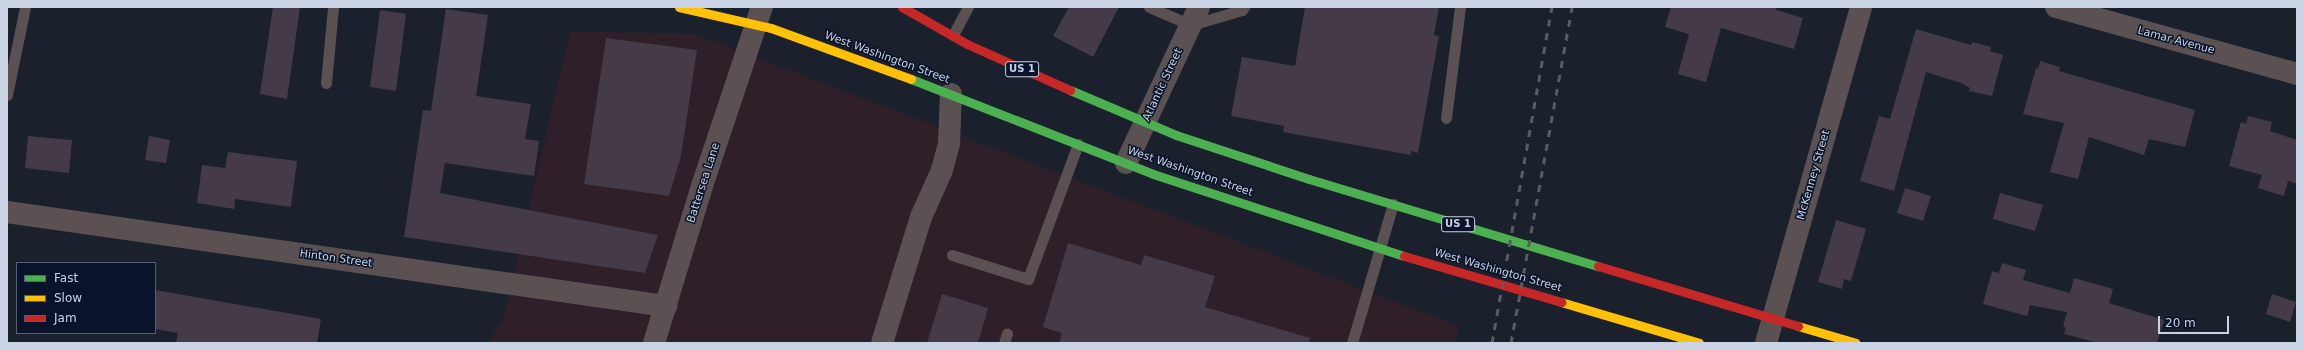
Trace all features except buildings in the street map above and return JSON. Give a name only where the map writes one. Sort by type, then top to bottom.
[{"type":"main road","name":"West Washington Street","points":[[679,7],[759,15],[951,94],[1126,163],[1379,248],[1699,343]]},
{"type":"main road","name":"US 1","points":[[902,7],[953,36],[1026,71],[1146,123],[1309,179],[1856,343]]},
{"type":"street","name":"McKenney Street","points":[[1766,343],[1861,7]]},
{"type":"street","name":"Lamar Avenue","points":[[2056,7],[2297,74]]},
{"type":"street","name":"Battersea Lane","points":[[654,343],[759,15]]},
{"type":"street","name":"Atlantic Street","points":[[1126,163],[1195,16]]},
{"type":"street","points":[[882,343],[922,217],[942,170],[949,143],[951,94]]},
{"type":"street","name":"Hinton Street","points":[[7,212],[666,306]]},
{"type":"lane","points":[[7,95],[25,7]]},
{"type":"lane","points":[[326,83],[334,7]]},
{"type":"lane","points":[[953,36],[968,7]]},
{"type":"lane","points":[[1149,7],[1195,16],[1242,10],[1244,7]]},
{"type":"lane","points":[[1446,118],[1460,7]]},
{"type":"lane","points":[[952,255],[1028,279],[1078,144]]},
{"type":"lane","points":[[1352,343],[1393,204]]},
{"type":"shaded area","points":[[570,31],[695,34],[1459,326],[1455,343],[488,343],[503,320]]},
{"type":"railway","points":[[1492,343],[1552,7]]},
{"type":"railway","points":[[1511,343],[1572,7]]},
{"type":"traffic: fast","points":[[911,79],[1153,174],[1404,256]]},
{"type":"traffic: fast","points":[[1070,90],[1176,135],[1309,179],[1598,266]]},
{"type":"traffic: slow","points":[[679,7],[771,28],[911,79]]},
{"type":"traffic: slow","points":[[1561,302],[1699,343]]},
{"type":"traffic: slow","points":[[1798,326],[1856,343]]},
{"type":"traffic: jam","points":[[902,7],[967,44],[1070,90]]},
{"type":"traffic: jam","points":[[1404,256],[1561,302]]},
{"type":"traffic: jam","points":[[1598,266],[1798,326]]}]
